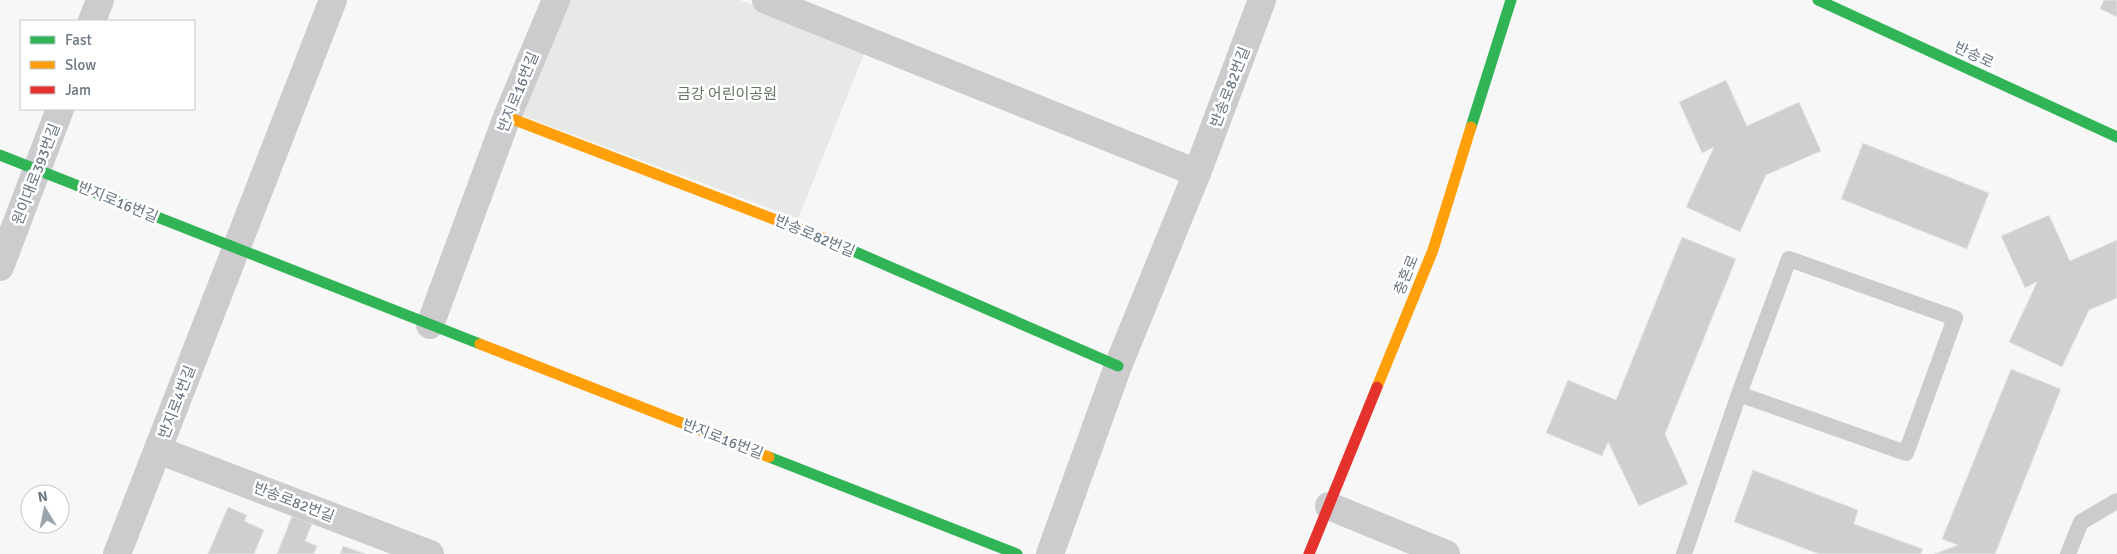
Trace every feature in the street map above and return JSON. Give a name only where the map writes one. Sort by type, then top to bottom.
[{"type":"street","points":[[92,20],[100,0]]},
{"type":"street","points":[[236,249],[333,0]]},
{"type":"street","name":"반지로16번길","points":[[430,325],[507,117],[556,0]]},
{"type":"street","points":[[766,0],[1197,173]]},
{"type":"street","name":"충혼로","points":[[1309,554],[1433,250],[1511,0]]},
{"type":"street","name":"반송로","points":[[1818,0],[2117,137]]},
{"type":"street","name":"반송로82번길","points":[[1050,554],[1118,366],[1197,173],[1256,2]]},
{"type":"street","name":"원이대로393번길","points":[[0,267],[60,110]]},
{"type":"street","name":"반송로82번길","points":[[507,117],[799,228],[1118,366]]},
{"type":"street","name":"반지로16번길","points":[[0,155],[1016,554]]},
{"type":"street","name":"반지로4번길","points":[[117,554],[236,249]]},
{"type":"street","name":"반송로82번길","points":[[158,450],[430,554]]},
{"type":"street","points":[[1329,506],[1446,554]]},
{"type":"lane","points":[[1684,554],[1739,394],[1789,259],[1955,318],[1906,453],[1739,394]]},
{"type":"lane","points":[[2068,554],[2081,522],[2117,501]]},
{"type":"green space","name":"금강 어린이공원","points":[[568,0],[740,0],[866,49],[798,219],[523,116]]},
{"type":"building","points":[[2104,0],[2117,0],[2117,17],[2100,9]]},
{"type":"building","points":[[1726,80],[1747,126],[1799,102],[1821,151],[1766,175],[1740,232],[1686,207],[1714,147],[1702,153],[1679,102]]},
{"type":"building","points":[[1863,143],[1989,193],[1967,249],[1841,199]]},
{"type":"building","points":[[2049,215],[2070,261],[2117,240],[2117,298],[2089,310],[2062,367],[2009,342],[2037,282],[2025,288],[2001,236]]},
{"type":"building","points":[[1682,237],[1736,259],[1665,434],[1688,484],[1639,506],[1608,442],[1602,456],[1546,433],[1568,380],[1616,400]]},
{"type":"building","points":[[2011,369],[2061,389],[1995,554],[1934,554],[1958,545],[1942,539]]},
{"type":"building","points":[[1753,470],[1858,510],[1854,524],[1923,549],[1921,554],[1819,554],[1734,522]]},
{"type":"building","points":[[228,507],[247,515],[244,521],[264,530],[254,554],[208,554]]},
{"type":"building","points":[[292,516],[312,524],[305,541],[317,546],[314,554],[277,554]]},
{"type":"building","points":[[343,546],[366,554],[340,554]]},
{"type":"traffic: fast","points":[[1471,127],[1511,0]]},
{"type":"traffic: fast","points":[[1818,0],[2117,137]]},
{"type":"traffic: fast","points":[[0,155],[480,344]]},
{"type":"traffic: fast","points":[[828,240],[1118,366]]},
{"type":"traffic: fast","points":[[769,457],[1017,554]]},
{"type":"traffic: slow","points":[[507,117],[828,240]]},
{"type":"traffic: slow","points":[[1377,387],[1433,250],[1471,127]]},
{"type":"traffic: slow","points":[[480,344],[769,457]]},
{"type":"traffic: jam","points":[[1309,554],[1377,387]]}]
